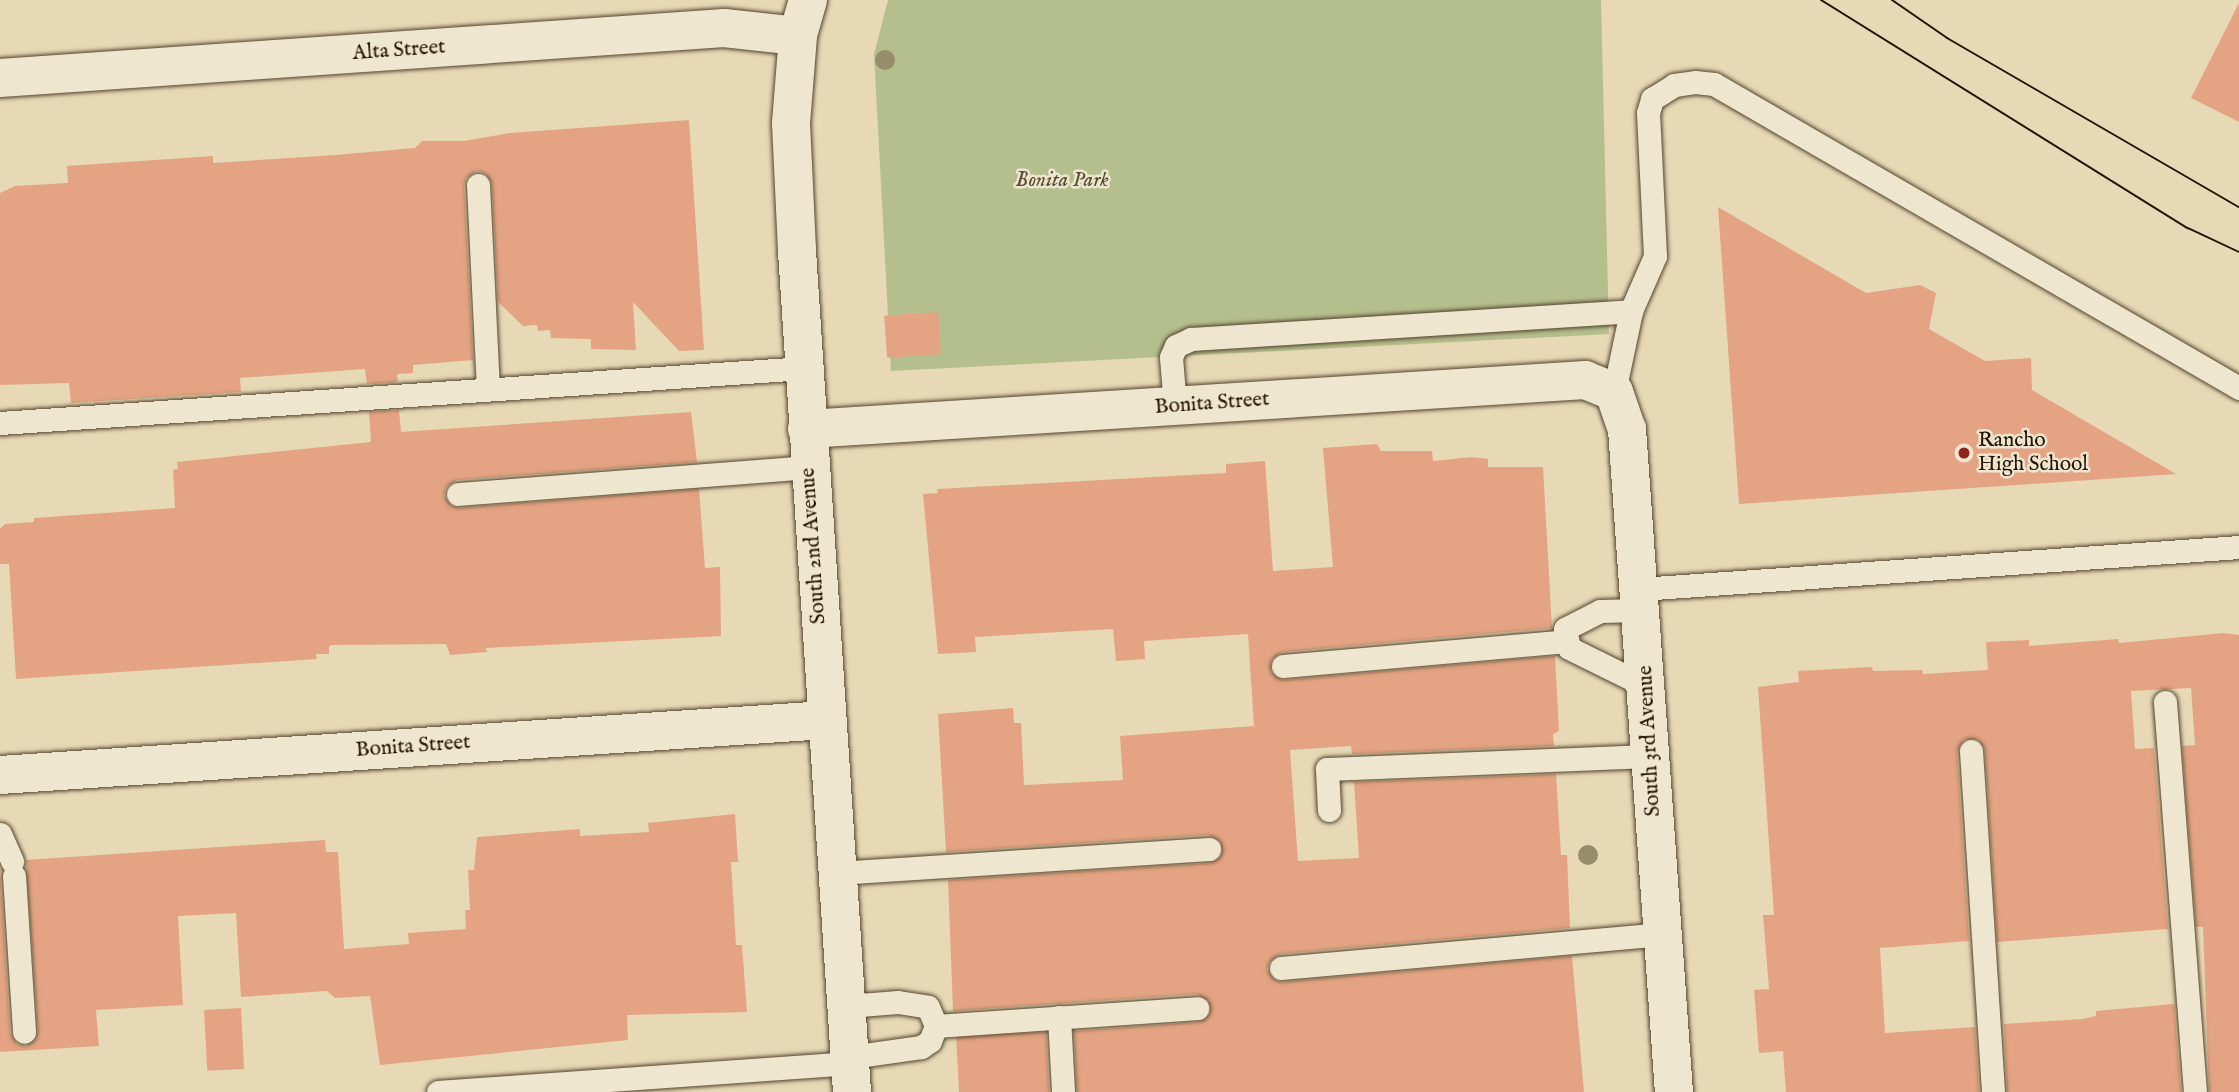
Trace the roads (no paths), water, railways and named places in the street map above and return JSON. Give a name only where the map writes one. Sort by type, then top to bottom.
[{"type":"street","points":[[781,0],[798,36]]},
{"type":"street","name":"South 2nd Avenue","points":[[808,0],[798,36],[792,123],[808,448],[851,1071]]},
{"type":"street","name":"Alta Street","points":[[0,78],[724,28],[798,36]]},
{"type":"street","name":"Bonita Street","points":[[808,448],[1174,406],[1586,380],[1614,391]]},
{"type":"street","name":"South 3rd Avenue","points":[[1614,391],[1627,429],[1648,687],[1650,756],[1674,1092]]},
{"type":"street","name":"Bonita Street","points":[[0,775],[826,720]]},
{"type":"lane","points":[[1614,391],[1631,311],[1656,257],[1648,113],[1652,99],[1674,85],[1714,84],[2239,388]]},
{"type":"lane","points":[[478,185],[488,388]]},
{"type":"lane","points":[[1174,406],[1171,357],[1175,346],[1191,339],[1631,311]]},
{"type":"lane","points":[[0,423],[804,368]]},
{"type":"lane","points":[[458,494],[808,448]]},
{"type":"lane","points":[[1648,687],[1569,648],[1566,629],[1600,611],[1640,600],[2239,547]]},
{"type":"lane","points":[[1283,666],[1567,641]]},
{"type":"lane","points":[[2165,702],[2194,1092]]},
{"type":"lane","points":[[1971,751],[1993,1092]]},
{"type":"lane","points":[[1329,810],[1327,769],[1650,756]]},
{"type":"lane","points":[[0,834],[13,869],[24,1032]]},
{"type":"lane","points":[[837,873],[1209,849]]},
{"type":"lane","points":[[1281,968],[1662,934]]},
{"type":"lane","points":[[438,1092],[851,1071],[920,1047],[930,1041],[936,1026],[928,1007],[898,1002],[847,1006]]},
{"type":"lane","points":[[936,1026],[1197,1008]]},
{"type":"lane","points":[[1059,1017],[1063,1092]]},
{"type":"tram line","points":[[1821,0],[2188,228],[2239,252]]},
{"type":"tram line","points":[[1892,0],[1947,38],[2239,207]]},
{"type":"place","name":"Rancho High School","points":[[1964,453]]},
{"type":"park label","name":"Bonita Park","points":[[1062,181]]}]
